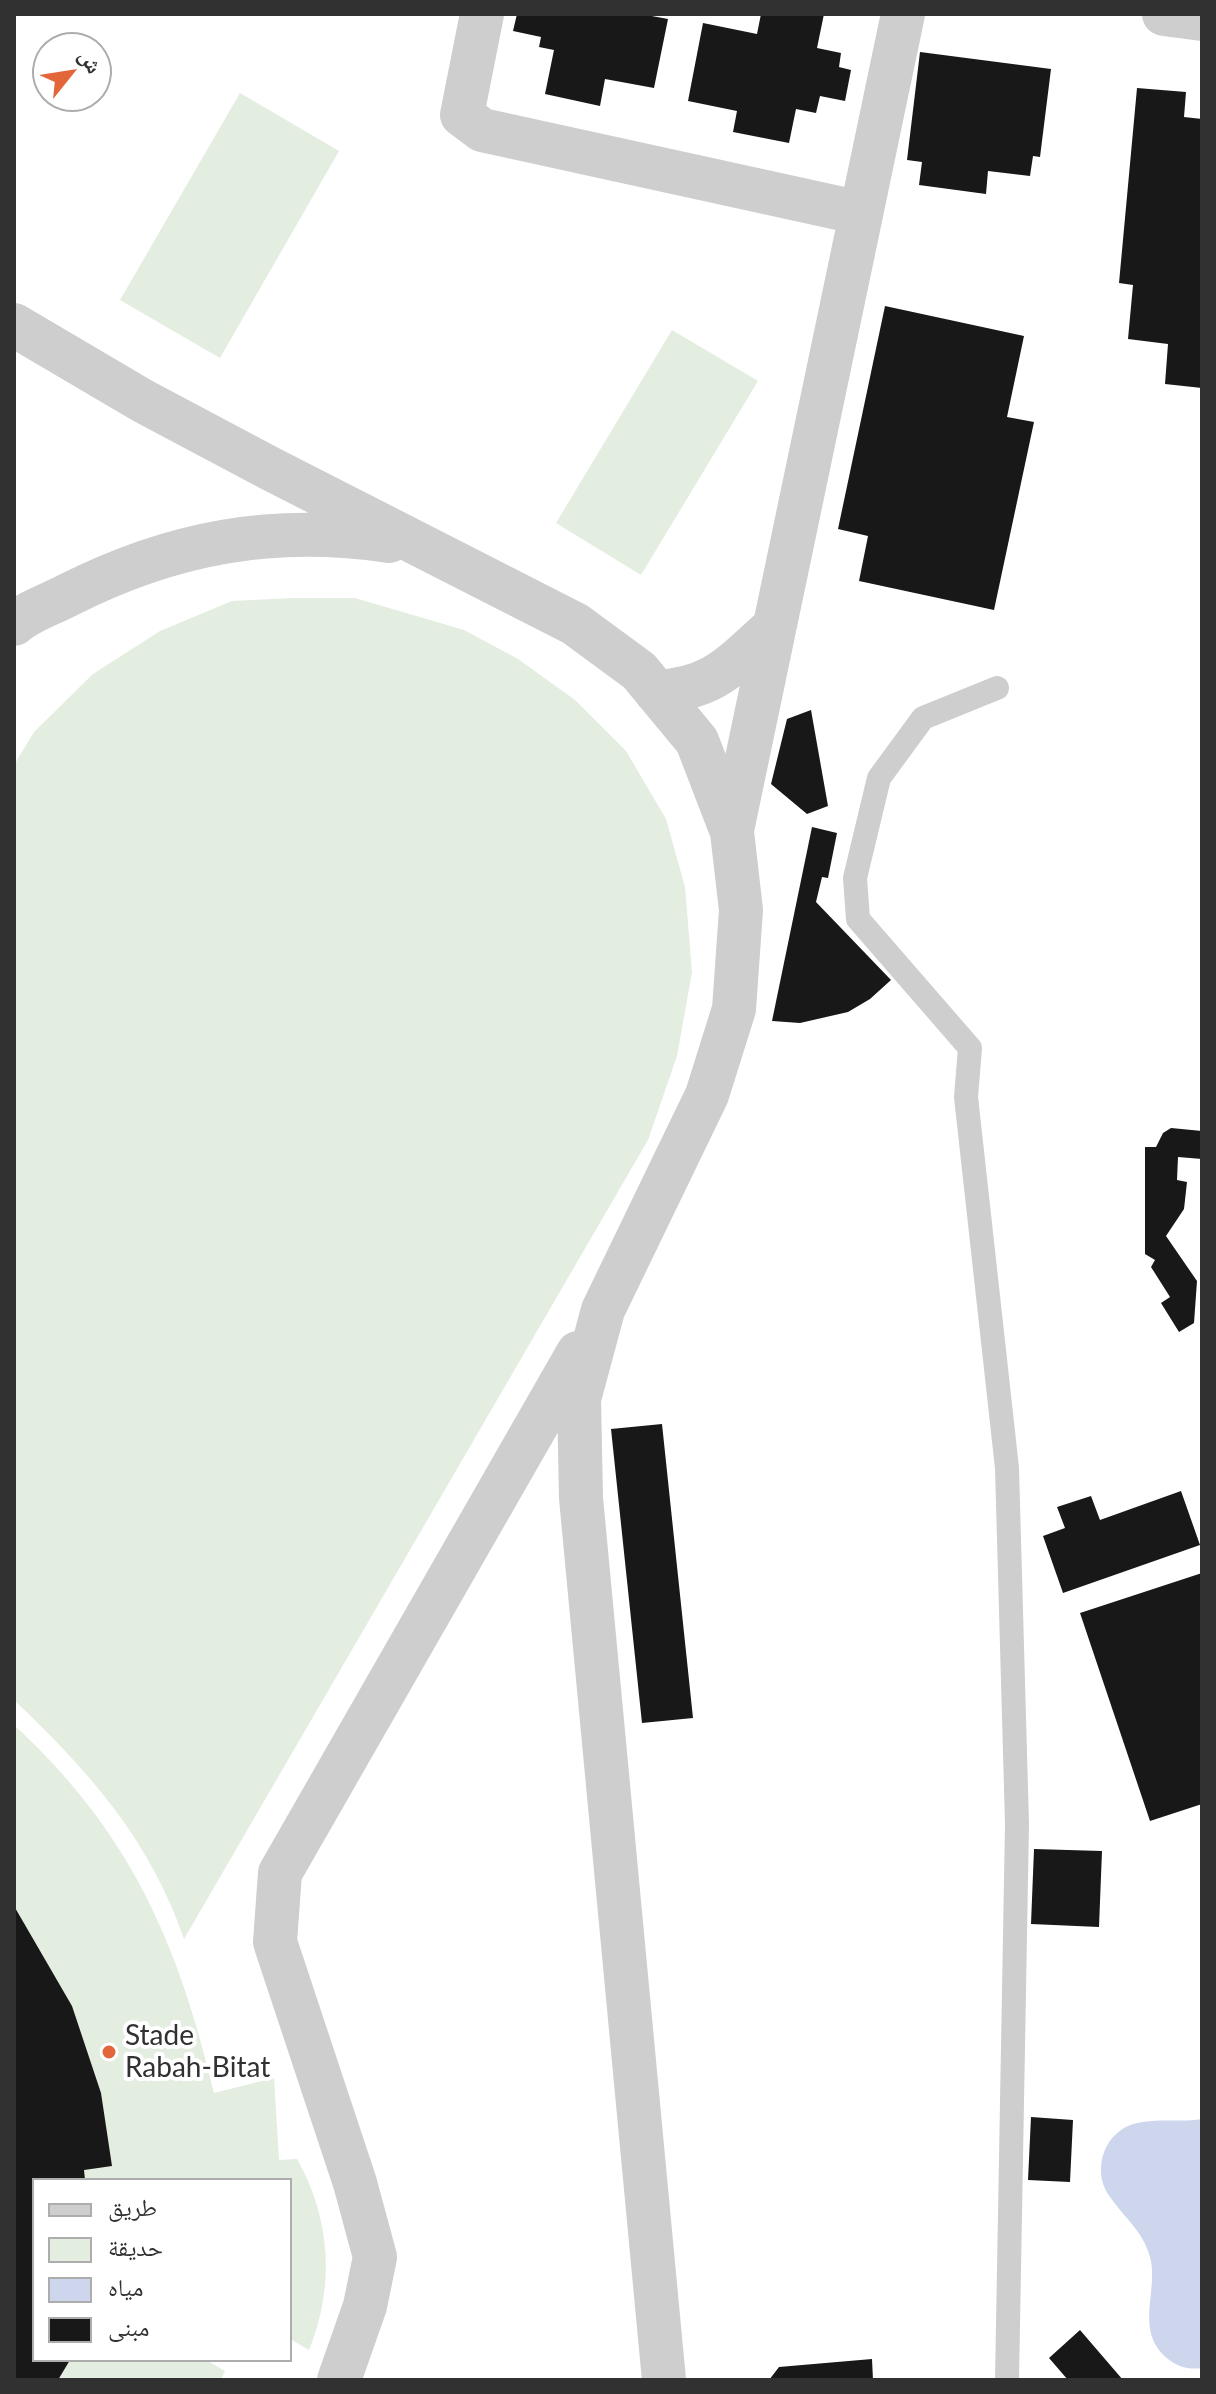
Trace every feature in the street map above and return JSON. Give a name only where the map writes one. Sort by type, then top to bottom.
[{"type":"street","points":[[482,14],[462,115],[482,130],[861,213]]},
{"type":"street","points":[[732,832],[903,14]]},
{"type":"street","points":[[1164,14],[1202,19]]},
{"type":"street","points":[[14,325],[143,401],[436,555],[575,624],[639,671],[697,741],[732,832],[741,910],[734,1009],[707,1095],[603,1310],[280,1873],[275,1942],[355,2183],[375,2257],[365,2306],[339,2380]]},
{"type":"street","points":[[14,624],[89,584],[189,546],[268,534],[341,535],[388,541],[436,555]]},
{"type":"street","points":[[656,692],[706,683],[772,629]]},
{"type":"street","points":[[603,1310],[579,1399],[581,1498],[664,2380]]},
{"type":"lane","points":[[997,688],[923,718],[879,778],[855,878],[858,919],[970,1048],[966,1097],[1007,1468],[1017,1824],[1007,2380]]},
{"type":"green space","points":[[240,93],[339,151],[220,358],[120,300]]},
{"type":"green space","points":[[672,330],[758,381],[641,575],[556,523]]},
{"type":"green space","points":[[355,598],[464,630],[518,659],[575,700],[626,751],[666,819],[685,887],[692,972],[677,1056],[648,1140],[184,1939],[154,1870],[114,1809],[67,1753],[14,1700],[14,765],[34,732],[93,674],[160,631],[232,601]]},
{"type":"green space","name":"Stade Rabah-Bitat","points":[[14,1725],[89,1806],[144,1892],[184,1987],[214,2093],[274,2078],[279,2160],[297,2159],[308,2182],[323,2229],[326,2278],[323,2302],[309,2350],[292,2340],[292,2178],[32,2178],[32,2362],[209,2362],[225,2371],[221,2380],[14,2380]]},
{"type":"water","points":[[1202,2119],[1202,2368],[1193,2369],[1168,2359],[1152,2337],[1149,2313],[1151,2261],[1139,2233],[1108,2194],[1101,2165],[1112,2138],[1128,2126]]},
{"type":"building","points":[[517,14],[641,14],[668,19],[654,88],[605,79],[600,106],[545,94],[554,50],[539,47],[541,37],[513,31]]},
{"type":"building","points":[[761,14],[824,14],[817,48],[841,53],[839,67],[851,70],[845,101],[820,96],[816,113],[796,109],[789,143],[733,132],[737,111],[688,101],[703,23],[757,34]]},
{"type":"building","points":[[920,52],[1051,69],[1040,157],[1033,156],[1030,176],[988,171],[986,194],[919,185],[922,162],[907,160]]},
{"type":"building","points":[[1137,88],[1186,92],[1184,117],[1202,119],[1202,388],[1165,384],[1168,344],[1128,339],[1133,285],[1119,283]]},
{"type":"building","points":[[885,306],[1024,336],[1007,417],[1034,422],[994,610],[859,581],[868,536],[838,529]]},
{"type":"building","points":[[811,710],[828,806],[807,814],[771,784],[787,719]]},
{"type":"building","points":[[812,827],[837,833],[828,878],[822,877],[816,902],[891,980],[870,999],[848,1012],[800,1023],[772,1021]]},
{"type":"building","points":[[1171,1128],[1202,1131],[1202,1159],[1178,1157],[1177,1180],[1187,1182],[1184,1209],[1166,1236],[1197,1281],[1194,1323],[1179,1332],[1161,1303],[1170,1297],[1151,1267],[1155,1260],[1145,1254],[1145,1147],[1156,1147],[1163,1133]]},
{"type":"building","points":[[662,1424],[693,1718],[642,1723],[611,1429]]},
{"type":"building","points":[[1181,1491],[1200,1545],[1063,1593],[1043,1536],[1065,1528],[1057,1507],[1091,1496],[1100,1520]]},
{"type":"building","points":[[1202,1573],[1202,1804],[1150,1821],[1080,1613]]},
{"type":"building","points":[[1034,1849],[1102,1851],[1099,1927],[1031,1924]]},
{"type":"building","points":[[14,1906],[72,2006],[101,2093],[112,2166],[84,2170],[85,2178],[32,2178],[32,2362],[69,2362],[58,2380],[14,2380]]},
{"type":"building","points":[[1031,2117],[1073,2120],[1070,2182],[1028,2180]]},
{"type":"building","points":[[1080,2330],[1123,2380],[1068,2380],[1049,2358]]},
{"type":"building","points":[[872,2359],[873,2380],[769,2380],[779,2367]]},
{"type":"place","name":"Stade Rabah-Bitat","points":[[109,2052]]}]
